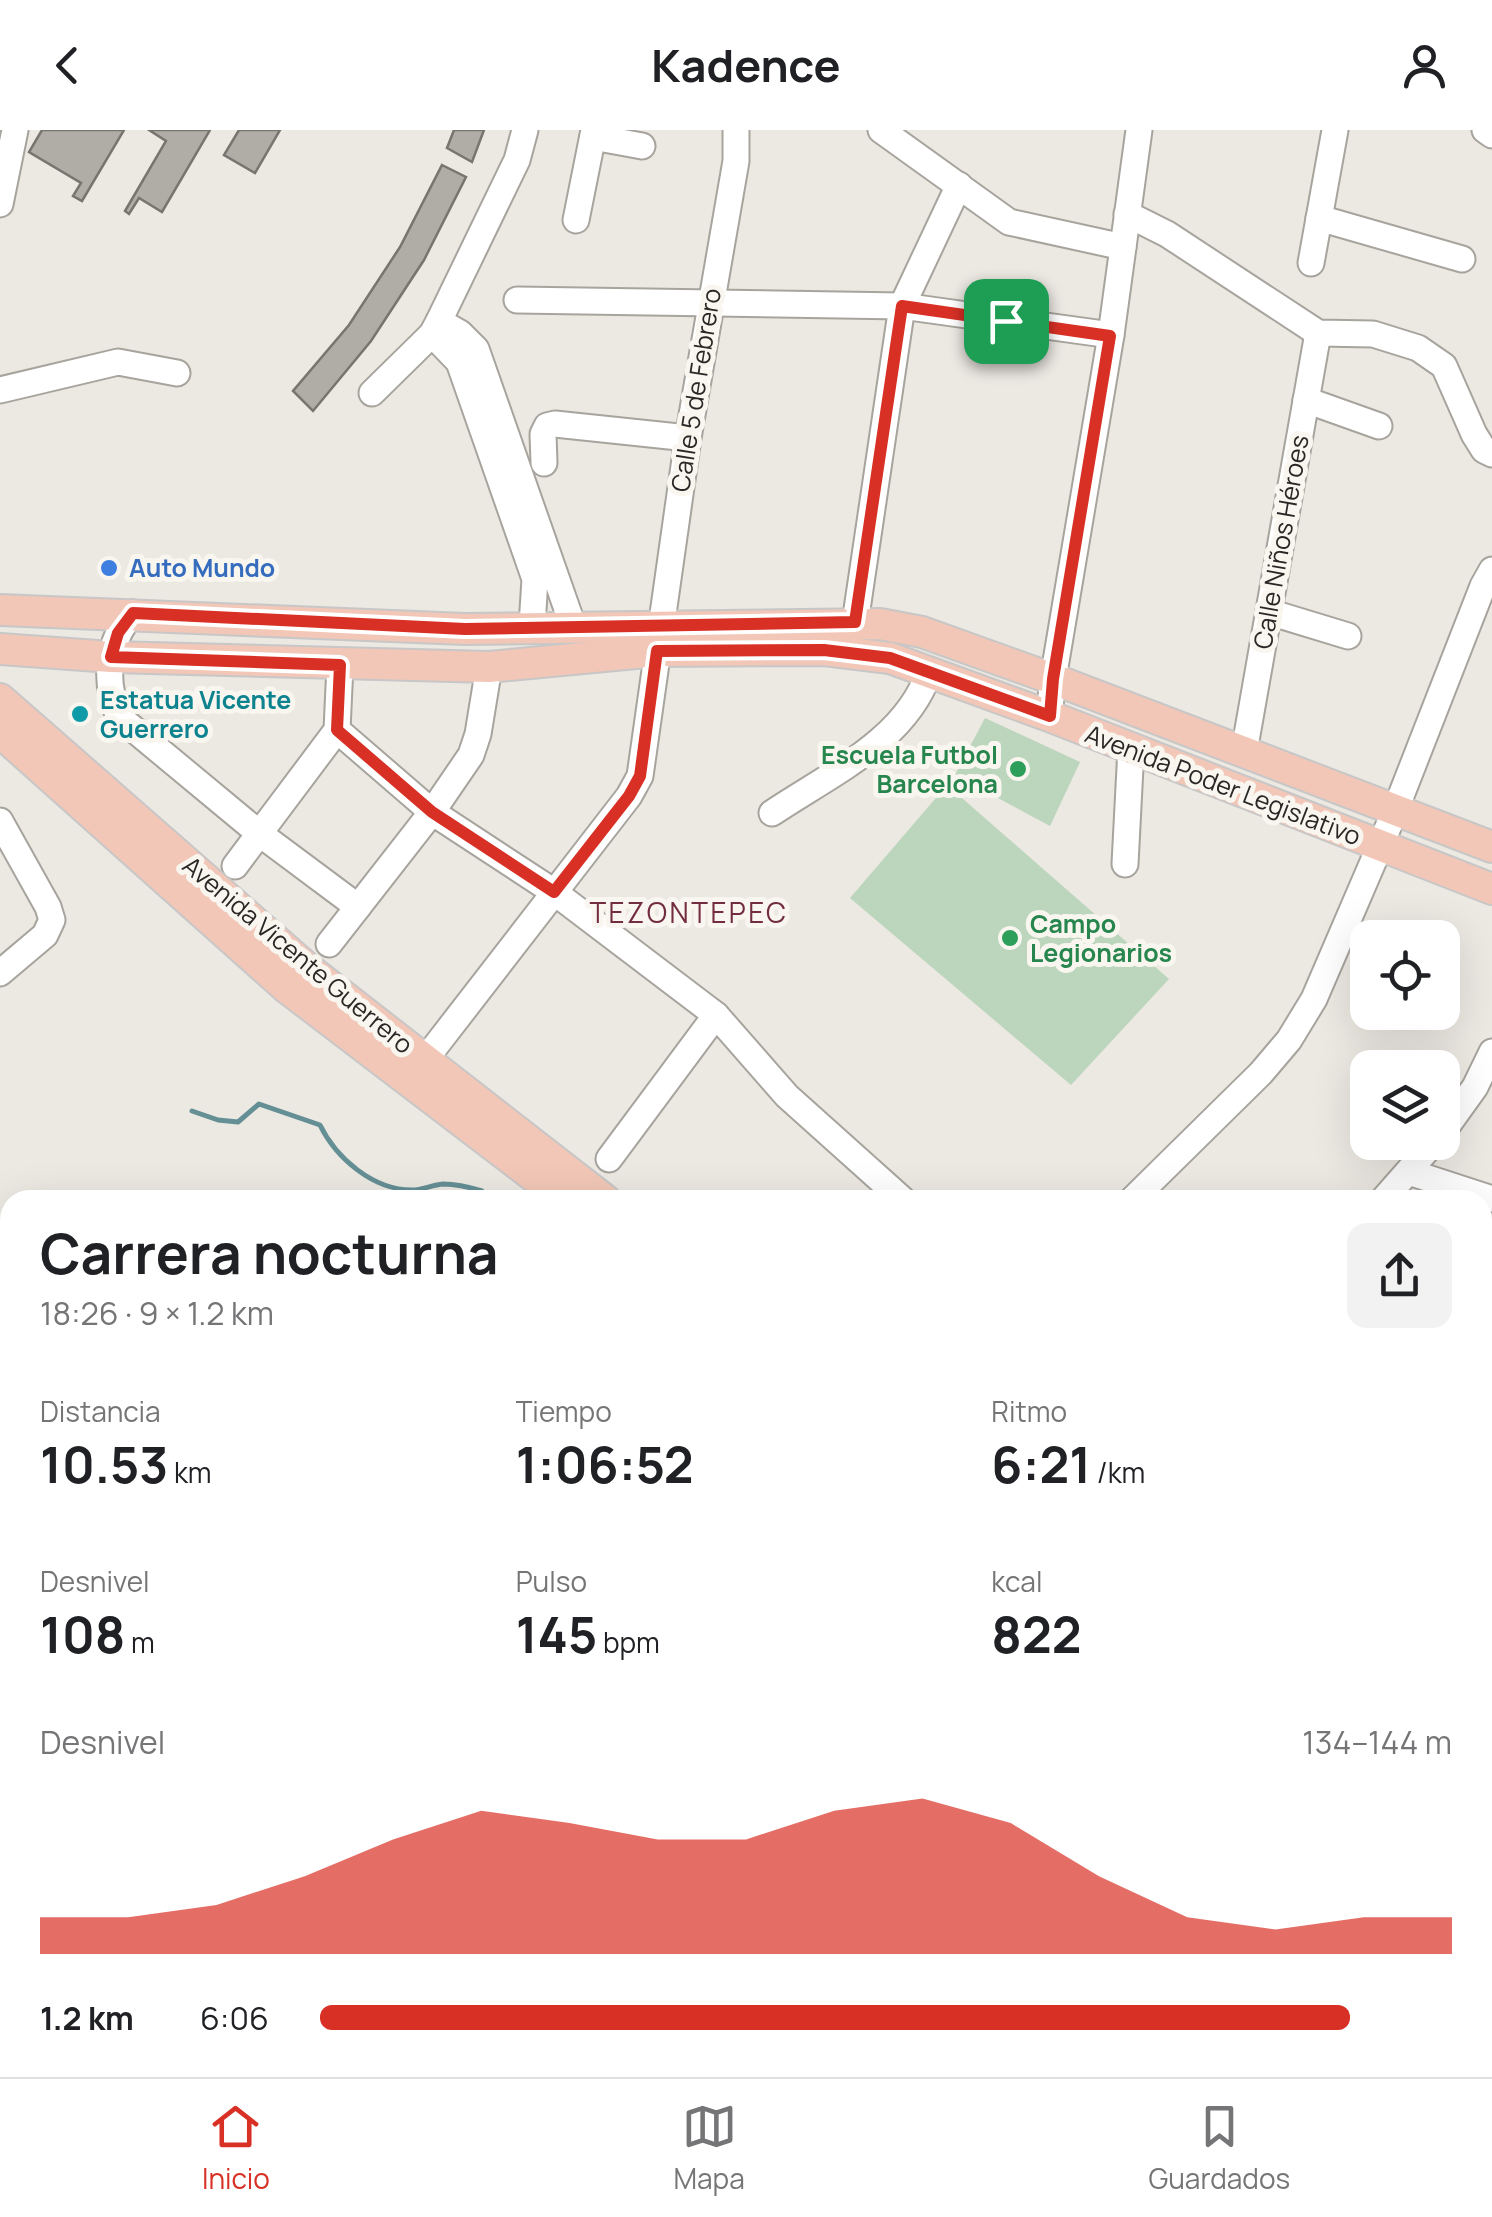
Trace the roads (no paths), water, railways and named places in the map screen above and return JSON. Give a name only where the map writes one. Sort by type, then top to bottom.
[{"type":"main road","name":"Avenida Poder Legislativo","points":[[0,610],[465,629],[573,626],[658,638],[890,658],[1050,716],[1492,890]]},
{"type":"main road","points":[[0,610],[10,629],[0,647]]},
{"type":"main road","points":[[50,653],[42,634],[45,623],[55,612]]},
{"type":"main road","name":"Avenida Poder Legislativo","points":[[0,647],[111,657],[489,667],[658,638],[855,622],[922,632],[1492,848]]},
{"type":"main road","name":"Avenida Vicente Guerrero","points":[[0,699],[307,968],[592,1190]]},
{"type":"main road","name":"Avenida Vicente Guerrero","points":[[0,732],[287,988],[552,1190]]},
{"type":"street","points":[[0,204],[15,130]]},
{"type":"street","points":[[372,392],[435,328],[517,160],[525,130]]},
{"type":"street","name":"Calle 5 de Febrero","points":[[424,1061],[629,796],[640,776],[688,438],[736,162],[736,130]]},
{"type":"street","points":[[881,130],[1009,222],[1123,248]]},
{"type":"street","points":[[1050,716],[1139,130]]},
{"type":"street","points":[[1311,263],[1335,130]]},
{"type":"street","points":[[1485,130],[1492,135]]},
{"type":"street","points":[[576,220],[594,134],[642,146]]},
{"type":"street","points":[[855,622],[902,306],[959,184]]},
{"type":"street","points":[[1126,214],[1167,234],[1318,333],[1373,334],[1418,348],[1444,366],[1474,434],[1484,450],[1492,454]]},
{"type":"street","points":[[1319,218],[1462,259]]},
{"type":"street","points":[[517,300],[902,306],[1110,336]]},
{"type":"street","points":[[435,328],[459,362],[529,561],[536,598],[532,626]]},
{"type":"street","points":[[435,328],[460,333],[476,349],[573,626]]},
{"type":"street","name":"Calle Niños Héroes","points":[[1244,752],[1318,333]]},
{"type":"street","points":[[0,390],[118,362],[177,372]]},
{"type":"street","points":[[1306,400],[1379,426]]},
{"type":"street","points":[[544,463],[543,434],[547,426],[555,424],[688,438]]},
{"type":"street","points":[[1142,1190],[1261,1073],[1289,1040],[1314,999],[1395,811],[1482,586],[1492,570]]},
{"type":"street","points":[[1269,612],[1348,636]]},
{"type":"street","points":[[133,613],[118,633],[111,657],[110,693],[119,717],[260,834],[358,907]]},
{"type":"street","points":[[235,866],[337,730],[340,665]]},
{"type":"street","points":[[330,944],[471,756],[489,667]]},
{"type":"street","points":[[772,813],[880,740],[923,689],[928,672]]},
{"type":"street","points":[[337,730],[432,812],[554,892],[716,1016],[787,1096],[892,1190]]},
{"type":"street","points":[[1125,864],[1131,748]]},
{"type":"street","points":[[0,821],[52,920],[44,935],[0,972]]},
{"type":"street","points":[[609,1159],[716,1016]]},
{"type":"street","points":[[1460,1110],[1492,1052]]},
{"type":"street","points":[[1393,1190],[1419,1160]]},
{"type":"street","points":[[1409,1172],[1464,1190]]},
{"type":"waterway","points":[[192,1111],[238,1122],[259,1104],[320,1125],[357,1170],[383,1184],[412,1190]]},
{"type":"waterway","points":[[412,1190],[443,1184],[478,1190]]},
{"type":"place","name":"Auto Mundo","points":[[109,568]]},
{"type":"place","name":"Estatua Vicente Guerrero","points":[[80,714]]},
{"type":"place","name":"Escuela Futbol Barcelona","points":[[1018,769]]},
{"type":"place","name":"Campo Legionarios","points":[[1010,938]]},
{"type":"district","name":"TEZONTEPEC","points":[[689,913]]}]
